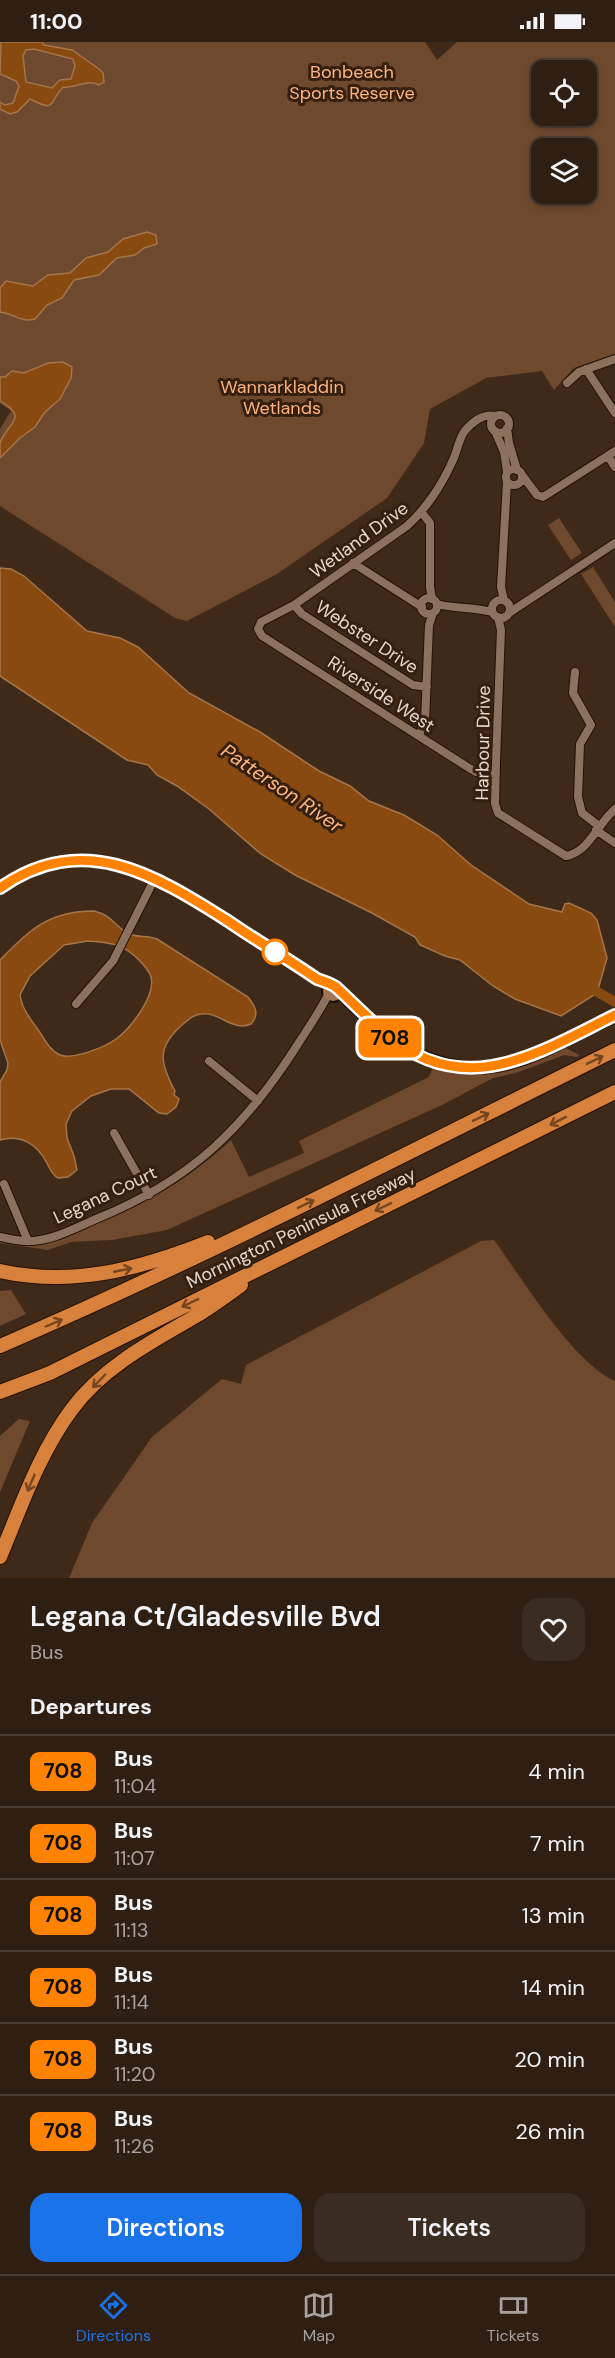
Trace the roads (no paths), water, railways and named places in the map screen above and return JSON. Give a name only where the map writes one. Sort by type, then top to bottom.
[{"type":"highway","name":"Mornington Peninsula Freeway","points":[[0,1346],[99,1303],[278,1218],[615,1050]]},
{"type":"highway","name":"Mornington Peninsula Freeway","points":[[0,1392],[50,1373],[613,1093]]},
{"type":"highway","points":[[0,1271],[17,1275],[65,1278],[129,1270],[176,1255],[248,1225],[278,1218]]},
{"type":"highway","points":[[0,1557],[39,1465],[73,1408],[108,1372],[145,1345],[198,1315],[283,1257]]},
{"type":"main road","points":[[0,888],[28,872],[68,861],[110,862],[155,878],[317,979],[350,1002],[406,1049],[429,1060],[456,1067],[482,1068],[512,1062],[546,1049],[615,1015]]},
{"type":"street","points":[[567,383],[577,373],[615,359]]},
{"type":"street","points":[[586,369],[615,413]]},
{"type":"street","points":[[473,424],[485,416],[501,415],[506,418],[508,443],[519,472],[520,482],[513,485]]},
{"type":"street","points":[[494,429],[492,420],[495,416]]},
{"type":"street","points":[[473,424],[503,432],[507,428]]},
{"type":"street","name":"Wetland Drive","points":[[258,627],[261,622],[294,605],[407,526],[422,513],[450,468],[462,434],[473,424]]},
{"type":"street","name":"Harbour Drive","points":[[494,429],[504,452],[507,472],[505,477],[513,485],[504,505],[495,807],[498,813],[562,855],[570,855],[579,851],[615,809]]},
{"type":"street","points":[[507,472],[519,472],[530,483],[532,490],[538,496],[543,497],[611,453],[615,467]]},
{"type":"street","points":[[513,485],[532,490]]},
{"type":"street","points":[[419,735],[425,722],[430,605],[430,523],[422,513]]},
{"type":"street","points":[[353,563],[408,600],[447,607],[501,608],[521,604],[615,543]]},
{"type":"street","name":"Webster Drive","points":[[294,605],[302,614],[413,685],[427,687]]},
{"type":"street","name":"Riverside West","points":[[258,627],[262,636],[472,769],[496,774]]},
{"type":"street","points":[[575,672],[573,693],[591,726],[580,744],[580,806],[586,818],[615,843]]},
{"type":"street","points":[[76,1004],[105,972],[122,946],[155,878]]},
{"type":"street","name":"Legana Court","points":[[0,1237],[28,1241],[41,1240],[149,1195],[181,1175],[212,1151],[258,1101],[280,1073],[333,992]]},
{"type":"street","points":[[209,1061],[258,1101]]},
{"type":"street","points":[[114,1133],[149,1195]]},
{"type":"street","points":[[4,1184],[28,1241]]},
{"type":"water","points":[[1,42],[42,42],[44,45],[72,50],[103,73],[104,82],[99,85],[86,83],[63,87],[48,106],[30,99],[17,112],[10,114],[0,109],[0,102],[5,105],[13,103],[19,86],[16,81],[0,74]],"holes":[[[34,49],[73,59],[75,66],[71,79],[60,80],[52,88],[26,82],[23,56],[26,50]]]},
{"type":"water","points":[[147,232],[156,235],[157,244],[144,248],[135,255],[117,258],[99,275],[74,280],[62,298],[47,305],[35,319],[25,320],[0,312],[0,288],[6,281],[33,286],[48,275],[70,273],[86,258],[108,252],[123,239]]},
{"type":"water","points":[[63,362],[72,367],[71,378],[60,399],[45,412],[35,427],[0,458],[0,443],[15,416],[9,407],[0,401],[0,377],[5,377],[12,371],[24,373],[48,363]]},
{"type":"water","points":[[0,568],[11,569],[24,576],[87,631],[120,638],[138,647],[189,693],[260,732],[319,771],[350,786],[369,801],[404,815],[437,835],[471,865],[529,904],[562,912],[565,904],[569,903],[591,913],[597,920],[607,958],[597,993],[561,1016],[515,999],[493,986],[460,960],[420,945],[415,937],[295,875],[261,854],[209,809],[157,775],[148,765],[127,760],[0,676]]},
{"type":"water","points":[[101,913],[130,934],[157,939],[248,997],[256,1013],[251,1024],[244,1026],[232,1024],[209,1014],[199,1014],[189,1019],[174,1033],[164,1049],[163,1056],[166,1072],[175,1091],[174,1095],[179,1099],[176,1107],[167,1114],[159,1113],[129,1089],[111,1089],[91,1096],[72,1111],[66,1124],[67,1138],[77,1170],[68,1177],[58,1178],[53,1174],[43,1156],[28,1142],[15,1138],[0,1140],[0,1082],[8,1063],[0,1040],[0,960],[41,924],[64,914]],"holes":[[[88,941],[109,943],[132,954],[147,970],[152,985],[141,1011],[116,1039],[81,1054],[60,1055],[51,1048],[30,1018],[20,995],[30,976],[64,945]]]},
{"type":"waterway","name":"Patterson River","points":[[587,986],[615,1002]]},
{"type":"park label","name":"Bonbeach Sports Reserve","points":[[352,82]]},
{"type":"park label","name":"Wannarkladdin Wetlands","points":[[282,397]]}]
